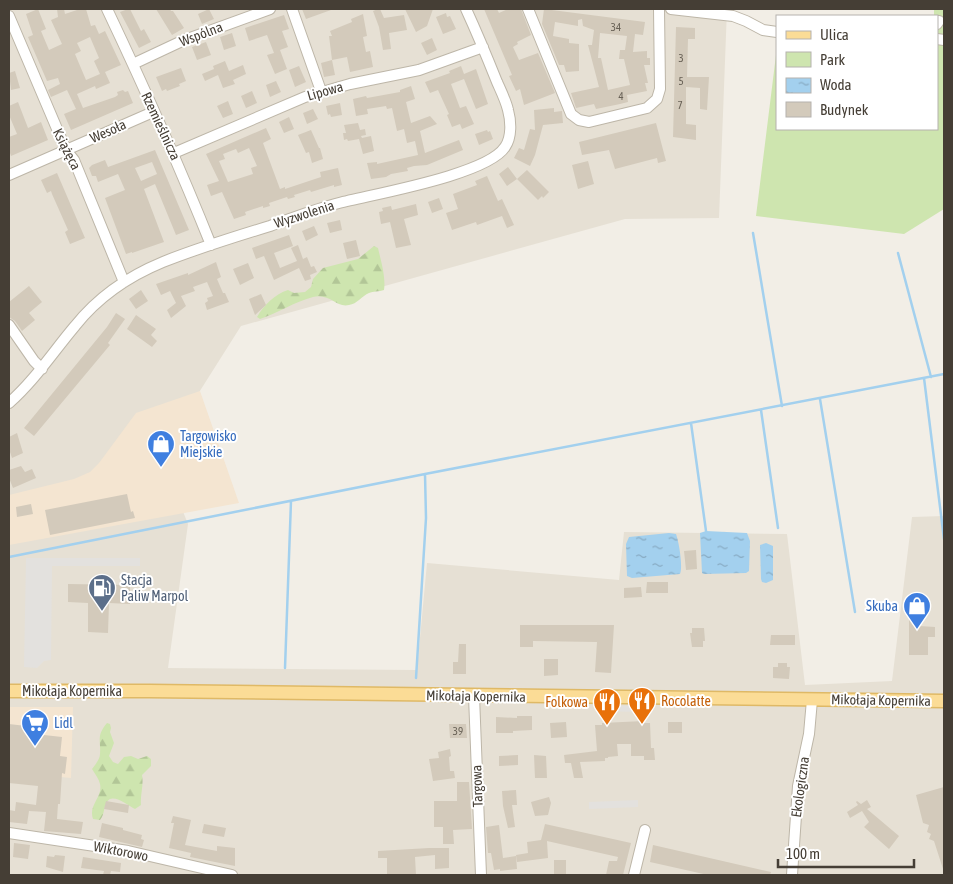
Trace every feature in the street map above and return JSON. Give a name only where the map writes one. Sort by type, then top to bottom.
[{"type":"main road","name":"Mikołaja Kopernika","points":[[9,691],[944,701]]},
{"type":"street","name":"Rzemieślnicza","points":[[107,9],[153,112],[174,153],[211,245]]},
{"type":"street","name":"Wspólna","points":[[133,64],[182,41],[270,9]]},
{"type":"street","points":[[292,9],[321,91]]},
{"type":"street","name":"Wyzwolenia","points":[[9,403],[42,369],[96,303],[124,282],[162,262],[339,203],[420,185],[466,170],[494,158],[506,146],[510,131],[508,109],[466,9]]},
{"type":"street","points":[[528,9],[571,114],[579,120],[589,122],[647,108],[657,99],[660,89],[660,9]]},
{"type":"street","points":[[671,9],[724,15],[746,21],[763,30],[776,32]]},
{"type":"street","name":"Książęca","points":[[9,16],[66,150],[74,160],[124,282]]},
{"type":"street","name":"Lipowa","points":[[174,153],[282,105],[321,91],[419,70],[483,47]]},
{"type":"street","name":"Wesoła","points":[[9,175],[153,112]]},
{"type":"street","points":[[9,325],[34,361],[42,369]]},
{"type":"street","name":"Targowa","points":[[474,696],[481,875]]},
{"type":"street","name":"Ekologiczna","points":[[792,875],[798,786],[809,734],[812,700]]},
{"type":"street","points":[[634,875],[645,830]]},
{"type":"street","name":"Wiktorowo","points":[[9,833],[128,851],[232,875]]},
{"type":"shaded area","points":[[9,9],[727,9],[719,218],[625,219],[241,326],[160,454],[188,524],[168,668],[417,670],[427,563],[619,580],[624,532],[787,534],[805,685],[892,681],[912,517],[944,516],[944,875],[9,875]]},
{"type":"shaded area","name":"Targowisko Miejskie","points":[[200,391],[239,503],[9,545],[9,495],[74,479],[90,472],[99,463],[136,413]]},
{"type":"shaded area","points":[[26,558],[140,558],[140,566],[52,566],[51,660],[44,661],[37,668],[24,667]]},
{"type":"shaded area","points":[[602,706],[648,706],[642,712],[596,711]]},
{"type":"shaded area","points":[[9,707],[73,707],[71,778],[9,772]]},
{"type":"shaded area","points":[[638,800],[638,807],[589,809],[589,802]]},
{"type":"green space","points":[[934,9],[944,9],[944,209],[904,234],[756,216],[776,55],[776,130],[938,130],[938,15],[934,15]]},
{"type":"green space","points":[[374,246],[378,248],[382,264],[384,290],[369,293],[349,305],[340,304],[324,297],[313,297],[260,319],[257,317],[266,304],[274,297],[288,290],[294,293],[305,292],[311,287],[313,279],[323,268],[358,259]]},
{"type":"green space","points":[[107,723],[110,724],[110,732],[114,743],[109,756],[113,762],[118,764],[124,757],[131,756],[138,759],[147,756],[151,759],[151,766],[142,775],[141,805],[135,809],[116,799],[109,799],[100,820],[93,819],[92,814],[100,784],[92,769],[99,758],[100,735]]},
{"type":"water","points":[[706,531],[747,533],[750,541],[749,571],[746,573],[702,573],[700,533]]},
{"type":"water","points":[[676,534],[681,560],[680,574],[632,578],[627,576],[626,544],[629,537]]},
{"type":"water","points":[[766,543],[773,546],[773,580],[766,583],[762,582],[761,579],[760,545]]},
{"type":"building","points":[[38,9],[46,29],[41,31],[49,50],[62,44],[51,20],[58,17],[57,9],[64,9],[65,14],[86,9],[91,26],[95,25],[99,34],[105,31],[121,65],[105,72],[110,83],[96,89],[95,86],[77,94],[83,108],[115,97],[118,95],[117,92],[123,90],[125,92],[128,91],[133,103],[71,130],[64,114],[76,109],[67,90],[51,97],[48,90],[60,84],[58,78],[47,81],[28,37],[33,35],[26,14]],"holes":[[[90,37],[99,58],[94,61],[100,74],[86,80],[75,54],[81,51],[77,43]]]},
{"type":"building","points":[[130,9],[141,31],[144,29],[151,42],[139,48],[120,12]]},
{"type":"building","points":[[156,9],[170,9],[173,11],[184,28],[172,35]]},
{"type":"building","points":[[209,9],[214,19],[202,24],[198,14]]},
{"type":"building","points":[[302,9],[331,9],[331,10],[306,19]]},
{"type":"building","points":[[380,9],[384,18],[404,15],[407,30],[389,33],[391,49],[383,50],[379,27],[373,11]]},
{"type":"building","points":[[405,9],[433,9],[427,26],[416,32]]},
{"type":"building","points":[[484,9],[497,9],[499,13],[508,9],[521,9],[531,35],[517,42],[518,44],[513,47],[519,60],[538,53],[555,93],[524,105],[520,89],[516,91],[509,76],[512,75]]},
{"type":"building","points":[[544,9],[645,22],[643,35],[635,34],[633,52],[647,51],[647,58],[650,58],[650,65],[644,65],[648,83],[645,83],[647,91],[627,95],[628,102],[620,104],[596,109],[594,104],[576,108],[571,93],[599,87],[588,45],[592,45],[594,30],[583,26],[582,19],[578,20],[578,26],[555,22],[553,36],[569,39],[569,43],[579,44],[579,71],[566,72],[564,65],[559,65],[542,24]],"holes":[[[600,33],[627,36],[625,50],[620,50],[619,59],[624,59],[630,85],[608,90],[601,58],[598,58]]]},
{"type":"building","points":[[446,13],[447,17],[450,16],[456,29],[443,34],[436,17]]},
{"type":"building","points":[[363,14],[367,36],[363,37],[366,52],[370,51],[373,67],[350,72],[347,57],[332,60],[329,36],[332,36],[330,31],[352,22],[351,19]]},
{"type":"building","points":[[284,15],[289,29],[282,31],[288,47],[280,50],[287,69],[275,74],[267,55],[274,53],[267,35],[249,41],[245,28]]},
{"type":"building","points":[[676,27],[695,28],[695,39],[688,39],[687,77],[709,77],[707,110],[700,109],[700,88],[686,87],[686,124],[696,125],[696,140],[673,137]]},
{"type":"building","points":[[232,33],[236,46],[224,50],[220,37]]},
{"type":"building","points":[[432,38],[437,50],[427,55],[421,43]]},
{"type":"building","points":[[206,42],[211,55],[197,60],[192,47]]},
{"type":"building","points":[[332,60],[335,75],[324,77],[321,63]]},
{"type":"building","points":[[225,61],[229,71],[243,65],[246,74],[233,80],[235,84],[223,88],[218,75],[205,81],[202,74],[214,69],[213,66]]},
{"type":"building","points":[[299,66],[306,82],[295,87],[289,70]]},
{"type":"building","points":[[461,66],[464,74],[476,69],[488,104],[476,109],[464,79],[451,84],[460,108],[466,106],[474,124],[462,129],[460,124],[452,127],[447,115],[449,114],[438,90],[430,93],[425,82],[450,73],[449,71]]},
{"type":"building","points":[[181,68],[186,81],[179,84],[180,86],[162,91],[156,77]]},
{"type":"building","points":[[15,71],[20,88],[11,90],[9,73]]},
{"type":"building","points":[[276,81],[281,92],[270,97],[266,85]]},
{"type":"building","points":[[411,86],[415,99],[406,102],[411,123],[430,116],[437,124],[420,131],[425,153],[459,140],[463,150],[427,165],[407,168],[408,171],[371,179],[367,163],[377,162],[377,164],[418,155],[415,141],[407,143],[404,129],[397,131],[392,108],[387,109],[386,106],[367,109],[368,114],[356,116],[353,99],[400,92],[400,90]]},
{"type":"building","points":[[252,91],[257,103],[246,108],[241,96]]},
{"type":"building","points":[[228,101],[233,114],[223,118],[217,106]]},
{"type":"building","points":[[18,102],[28,128],[41,122],[48,140],[11,156],[9,137],[17,134],[9,115],[9,106]]},
{"type":"building","points":[[340,103],[342,115],[331,117],[330,114],[328,115],[326,106]]},
{"type":"building","points":[[554,108],[554,112],[562,111],[563,123],[543,125],[530,166],[514,158],[519,148],[524,150],[530,129],[535,130],[534,110]]},
{"type":"building","points":[[313,109],[318,119],[307,124],[303,113]]},
{"type":"building","points":[[289,117],[294,129],[284,133],[279,122]]},
{"type":"building","points":[[358,123],[360,130],[365,129],[366,135],[361,136],[362,138],[371,136],[374,151],[363,154],[359,139],[344,140],[343,133],[346,133],[344,125]]},
{"type":"building","points":[[656,123],[666,161],[658,163],[657,158],[615,169],[609,150],[582,155],[579,142]]},
{"type":"building","points":[[266,128],[271,139],[263,143],[280,189],[321,177],[320,172],[338,168],[342,185],[334,187],[334,185],[311,192],[310,190],[288,199],[287,197],[269,203],[270,206],[263,208],[263,206],[245,212],[246,215],[234,219],[222,192],[211,196],[207,185],[219,181],[206,154]],"holes":[[[249,148],[257,166],[251,168],[253,174],[228,182],[219,161],[225,159],[223,154],[236,149],[238,153]]]},
{"type":"building","points":[[311,130],[323,159],[312,163],[309,152],[306,153],[298,135]]},
{"type":"building","points":[[487,130],[488,132],[490,131],[493,139],[479,145],[475,134]]},
{"type":"building","points":[[155,150],[189,230],[176,235],[155,184],[144,189],[164,242],[126,254],[105,198],[125,190],[118,174],[98,182],[96,176],[92,176],[89,168],[105,160],[108,167]],"holes":[[[152,162],[157,174],[141,181],[135,168]]]},
{"type":"building","points":[[588,161],[594,184],[578,189],[572,165]]},
{"type":"building","points":[[508,167],[517,179],[507,186],[499,174]]},
{"type":"building","points":[[527,170],[549,192],[543,198],[542,196],[538,200],[517,179]]},
{"type":"building","points":[[57,173],[85,238],[70,244],[65,232],[68,230],[51,191],[47,193],[41,180]]},
{"type":"building","points":[[487,176],[498,201],[502,199],[514,225],[507,228],[502,216],[477,225],[476,222],[452,230],[446,213],[458,209],[453,194],[477,185],[475,181]]},
{"type":"building","points":[[439,198],[443,209],[432,213],[428,202]]},
{"type":"building","points":[[416,204],[418,215],[404,219],[411,245],[396,248],[390,222],[381,224],[379,212],[383,211],[382,208],[391,206],[392,210]]},
{"type":"building","points":[[340,220],[342,230],[330,233],[327,223]]},
{"type":"building","points":[[314,226],[318,235],[306,241],[302,231]]},
{"type":"building","points":[[289,235],[293,246],[274,253],[280,268],[297,261],[291,248],[298,245],[303,259],[307,257],[311,267],[314,266],[317,272],[310,275],[311,279],[305,281],[299,268],[274,280],[264,256],[256,259],[252,248]]},
{"type":"building","points":[[356,240],[360,256],[347,259],[343,243]]},
{"type":"building","points":[[216,262],[221,277],[217,279],[229,302],[207,310],[205,303],[208,301],[207,298],[213,296],[207,282],[193,287],[195,291],[181,296],[186,306],[171,318],[167,310],[176,303],[170,291],[161,295],[156,284],[188,273],[188,275]]},
{"type":"building","points":[[248,263],[254,278],[240,285],[233,269]]},
{"type":"building","points":[[29,286],[42,302],[29,313],[35,320],[22,331],[15,321],[9,317],[9,302]]},
{"type":"building","points":[[141,290],[148,301],[136,309],[129,299]]},
{"type":"building","points":[[261,294],[266,305],[255,315],[249,299]]},
{"type":"building","points":[[116,313],[125,319],[108,343],[110,345],[34,436],[24,428],[107,327]]},
{"type":"building","points":[[136,315],[156,329],[151,335],[157,341],[152,347],[127,329]]},
{"type":"building","points":[[17,433],[23,453],[12,458],[9,449],[9,437]]},
{"type":"building","points":[[21,466],[25,472],[32,469],[36,478],[13,488],[9,478],[9,470]]},
{"type":"building","points":[[127,494],[131,512],[133,511],[135,518],[50,535],[45,510]]},
{"type":"building","points":[[31,504],[33,514],[17,517],[16,507]]},
{"type":"building","points":[[696,550],[697,569],[686,570],[684,551]]},
{"type":"building","points":[[647,582],[668,582],[668,593],[646,593]]},
{"type":"building","points":[[68,584],[130,585],[130,604],[109,603],[108,633],[88,632],[88,603],[68,602]]},
{"type":"building","points":[[641,587],[642,597],[624,598],[624,588]]},
{"type":"building","points":[[909,618],[919,618],[919,626],[935,627],[935,637],[928,637],[928,655],[909,655]]},
{"type":"building","points":[[520,625],[614,625],[611,673],[595,672],[597,642],[533,641],[533,647],[520,647]]},
{"type":"building","points":[[692,628],[704,628],[705,641],[703,641],[703,647],[692,647],[690,633],[692,633]]},
{"type":"building","points":[[771,635],[795,635],[795,645],[770,645]]},
{"type":"building","points":[[459,644],[466,644],[466,674],[453,674],[453,662],[458,662]]},
{"type":"building","points":[[544,659],[558,659],[558,675],[544,676]]},
{"type":"building","points":[[778,663],[787,663],[787,667],[790,667],[789,679],[773,678],[773,667],[778,667]]},
{"type":"building","points":[[517,716],[532,716],[532,730],[496,733],[496,717],[517,718]]},
{"type":"building","points":[[644,721],[644,723],[650,723],[651,748],[654,748],[655,760],[644,760],[644,756],[631,756],[631,744],[617,744],[618,756],[605,758],[605,761],[580,762],[583,778],[574,778],[571,763],[565,763],[564,755],[597,751],[595,725]]},
{"type":"building","points":[[566,722],[567,737],[551,738],[550,723]]},
{"type":"building","points":[[668,722],[682,722],[682,733],[668,733]]},
{"type":"building","points":[[9,724],[26,726],[26,733],[62,737],[60,756],[67,757],[65,774],[62,773],[57,819],[83,822],[81,834],[44,831],[46,812],[29,811],[27,824],[9,822],[9,810],[15,811],[16,802],[36,805],[38,786],[9,783]]},
{"type":"building","points":[[449,724],[466,724],[467,738],[450,738]]},
{"type":"building","points":[[450,749],[450,771],[454,771],[455,778],[433,781],[429,759],[439,758],[438,752]]},
{"type":"building","points":[[518,755],[518,765],[499,766],[499,756]]},
{"type":"building","points":[[534,755],[546,756],[547,778],[535,778]]},
{"type":"building","points":[[457,782],[469,782],[472,829],[453,830],[454,844],[443,844],[443,827],[434,827],[434,801],[457,801]]},
{"type":"building","points":[[944,787],[943,869],[934,841],[929,839],[931,834],[927,832],[929,825],[923,823],[916,795]]},
{"type":"building","points":[[516,790],[517,805],[512,805],[515,827],[508,828],[502,791]]},
{"type":"building","points":[[549,797],[551,803],[548,815],[535,816],[531,802]]},
{"type":"building","points":[[867,800],[871,807],[867,809],[899,836],[889,849],[864,827],[869,822],[862,811],[850,818],[847,812],[858,805],[857,801],[861,804]]},
{"type":"building","points":[[106,801],[129,805],[128,813],[104,809]]},
{"type":"building","points":[[173,816],[191,820],[185,845],[217,851],[217,846],[235,848],[235,866],[190,857],[191,853],[169,848],[174,823],[171,823]]},
{"type":"building","points":[[102,823],[142,835],[141,839],[144,840],[142,847],[99,837]]},
{"type":"building","points":[[204,824],[226,828],[224,837],[202,833]]},
{"type":"building","points":[[545,824],[631,843],[623,875],[606,875],[609,861],[617,861],[618,857],[547,841],[548,858],[517,862],[516,855],[528,853],[527,842],[541,840]]},
{"type":"building","points":[[499,825],[503,858],[516,856],[517,869],[494,870],[491,853],[488,853],[486,827]]},
{"type":"building","points":[[14,843],[30,845],[28,859],[13,857]]},
{"type":"building","points":[[653,845],[771,872],[770,875],[708,875],[650,862]]},
{"type":"building","points":[[449,848],[449,868],[435,869],[435,855],[415,857],[416,875],[387,875],[387,858],[378,858],[378,851]]},
{"type":"building","points":[[55,855],[65,856],[63,872],[46,867],[47,856],[54,857]]},
{"type":"building","points":[[83,857],[121,863],[120,872],[111,871],[110,875],[103,875],[104,871],[81,868]]},
{"type":"building","points":[[554,860],[566,860],[566,875],[554,875]]},
{"type":"waterway","points":[[753,233],[782,406]]},
{"type":"waterway","points":[[898,253],[931,377]]},
{"type":"waterway","points":[[9,557],[425,474],[944,374]]},
{"type":"waterway","points":[[924,378],[944,539]]},
{"type":"waterway","points":[[820,399],[855,612]]},
{"type":"waterway","points":[[761,410],[778,528]]},
{"type":"waterway","points":[[691,423],[706,531]]},
{"type":"waterway","points":[[416,678],[426,518],[425,474]]},
{"type":"waterway","points":[[285,668],[291,501]]},
{"type":"place","name":"Targowisko Miejskie","points":[[161,468]]},
{"type":"place","name":"Stacja Paliw Marpol","points":[[102,612]]},
{"type":"place","name":"Skuba","points":[[917,630]]},
{"type":"place","name":"Rocolatte","points":[[642,725]]},
{"type":"place","name":"Folkowa","points":[[607,726]]},
{"type":"place","name":"Lidl","points":[[35,747]]}]
